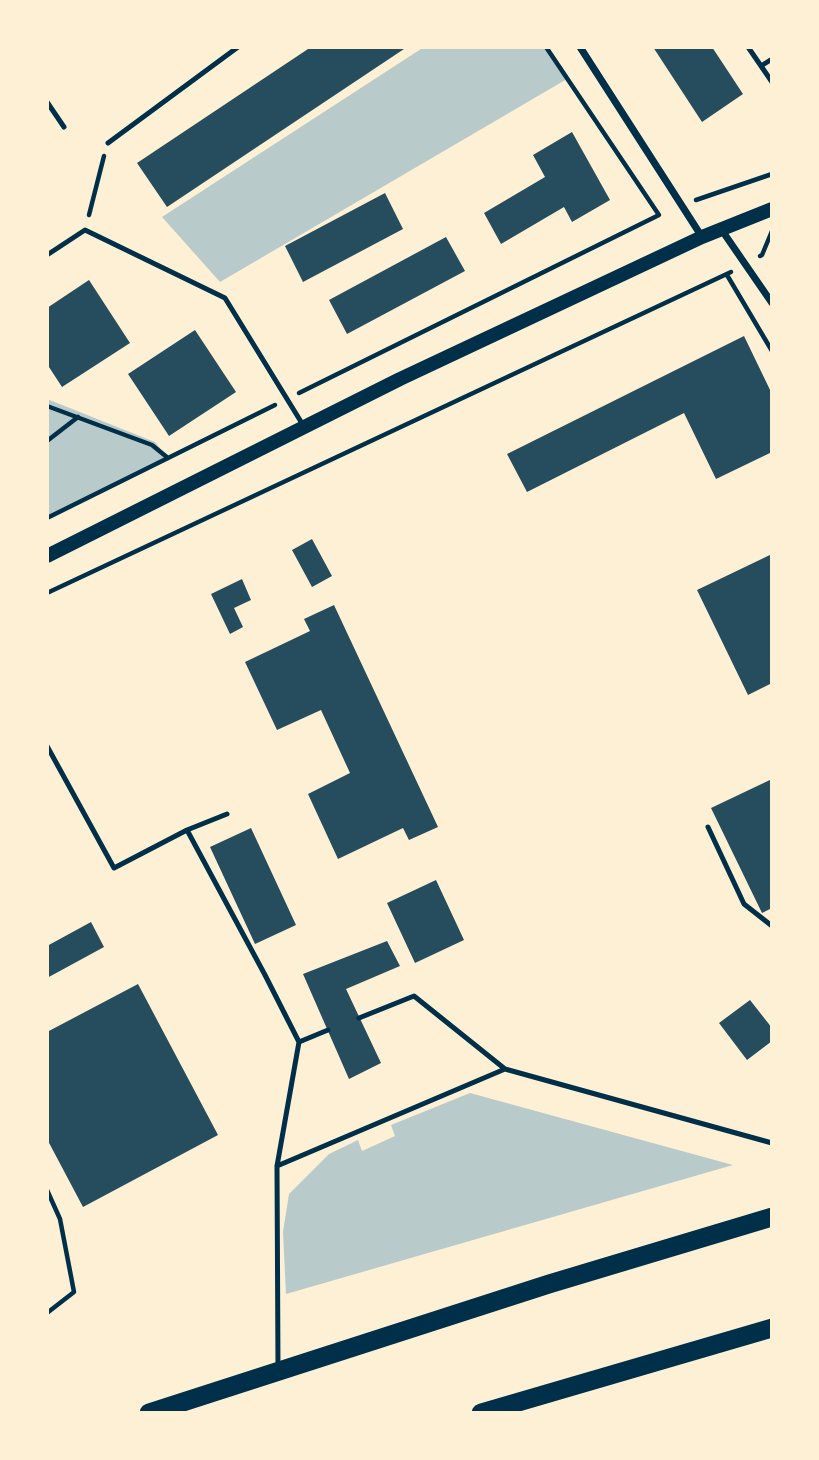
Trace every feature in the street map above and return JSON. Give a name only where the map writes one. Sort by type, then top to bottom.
[{"type":"highway","points":[[149,1413],[549,1284],[772,1217]]},
{"type":"highway","points":[[481,1413],[772,1328]]},
{"type":"main road","points":[[47,556],[400,379],[702,236],[772,209]]},
{"type":"street","points":[[580,47],[702,236]]},
{"type":"street","points":[[721,228],[772,303]]},
{"type":"lane","points":[[108,143],[238,47]]},
{"type":"lane","points":[[748,47],[772,82]]},
{"type":"lane","points":[[761,66],[772,59]]},
{"type":"lane","points":[[47,102],[64,127]]},
{"type":"lane","points":[[47,255],[85,230],[225,298],[304,427]]},
{"type":"lane","points":[[47,746],[114,868],[187,830],[228,814]]},
{"type":"lane","points":[[708,827],[744,904],[772,926]]},
{"type":"lane","points":[[187,830],[299,1041],[277,1166],[278,1371]]},
{"type":"lane","points":[[359,1018],[414,996],[505,1069],[772,1143]]},
{"type":"lane","points":[[299,1041],[328,1030]]},
{"type":"lane","points":[[277,1166],[505,1069]]},
{"type":"path","points":[[547,47],[659,215]]},
{"type":"path","points":[[85,230],[108,143]]},
{"type":"path","points":[[47,518],[659,215],[772,174]]},
{"type":"path","points":[[47,593],[727,275],[762,255],[772,231]]},
{"type":"path","points":[[727,275],[772,351]]},
{"type":"path","points":[[47,406],[152,446],[168,458]]},
{"type":"path","points":[[47,441],[78,417]]},
{"type":"path","points":[[47,1190],[60,1219],[74,1292],[47,1313]]},
{"type":"shaded area","points":[[424,47],[546,47],[567,79],[220,282],[162,217]]},
{"type":"shaded area","points":[[47,399],[155,442],[168,458],[47,518]]},
{"type":"shaded area","points":[[470,1093],[733,1165],[286,1294],[283,1232],[289,1194],[329,1154],[358,1140],[362,1151],[395,1136],[391,1125]]},
{"type":"building","points":[[311,47],[407,47],[167,207],[137,163]]},
{"type":"building","points":[[653,47],[712,47],[743,94],[702,122]]},
{"type":"building","points":[[572,132],[610,200],[572,222],[564,207],[501,244],[484,213],[545,177],[533,155]]},
{"type":"building","points":[[385,193],[403,229],[303,282],[285,246]]},
{"type":"building","points":[[446,237],[465,271],[347,334],[329,300]]},
{"type":"building","points":[[89,280],[130,343],[62,387],[47,364],[47,308]]},
{"type":"building","points":[[195,330],[236,392],[169,436],[128,374]]},
{"type":"building","points":[[744,336],[772,394],[772,452],[716,479],[684,413],[527,492],[507,454]]},
{"type":"building","points":[[312,539],[332,576],[312,587],[292,550]]},
{"type":"building","points":[[772,554],[772,683],[748,695],[697,590]]},
{"type":"building","points":[[242,579],[251,600],[234,608],[243,627],[230,634],[211,594]]},
{"type":"building","points":[[334,605],[438,827],[409,840],[403,828],[338,859],[308,794],[350,773],[321,710],[277,730],[245,662],[310,631],[304,619]]},
{"type":"building","points":[[772,779],[772,908],[762,913],[711,808]]},
{"type":"building","points":[[251,828],[296,925],[255,944],[210,847]]},
{"type":"building","points":[[436,880],[464,940],[415,963],[387,903]]},
{"type":"building","points":[[91,922],[104,947],[47,978],[47,946]]},
{"type":"building","points":[[387,941],[400,966],[346,989],[381,1063],[349,1079],[303,974]]},
{"type":"building","points":[[138,984],[218,1135],[83,1207],[47,1139],[47,1032]]},
{"type":"building","points":[[750,1000],[772,1028],[772,1041],[747,1060],[719,1023]]}]
